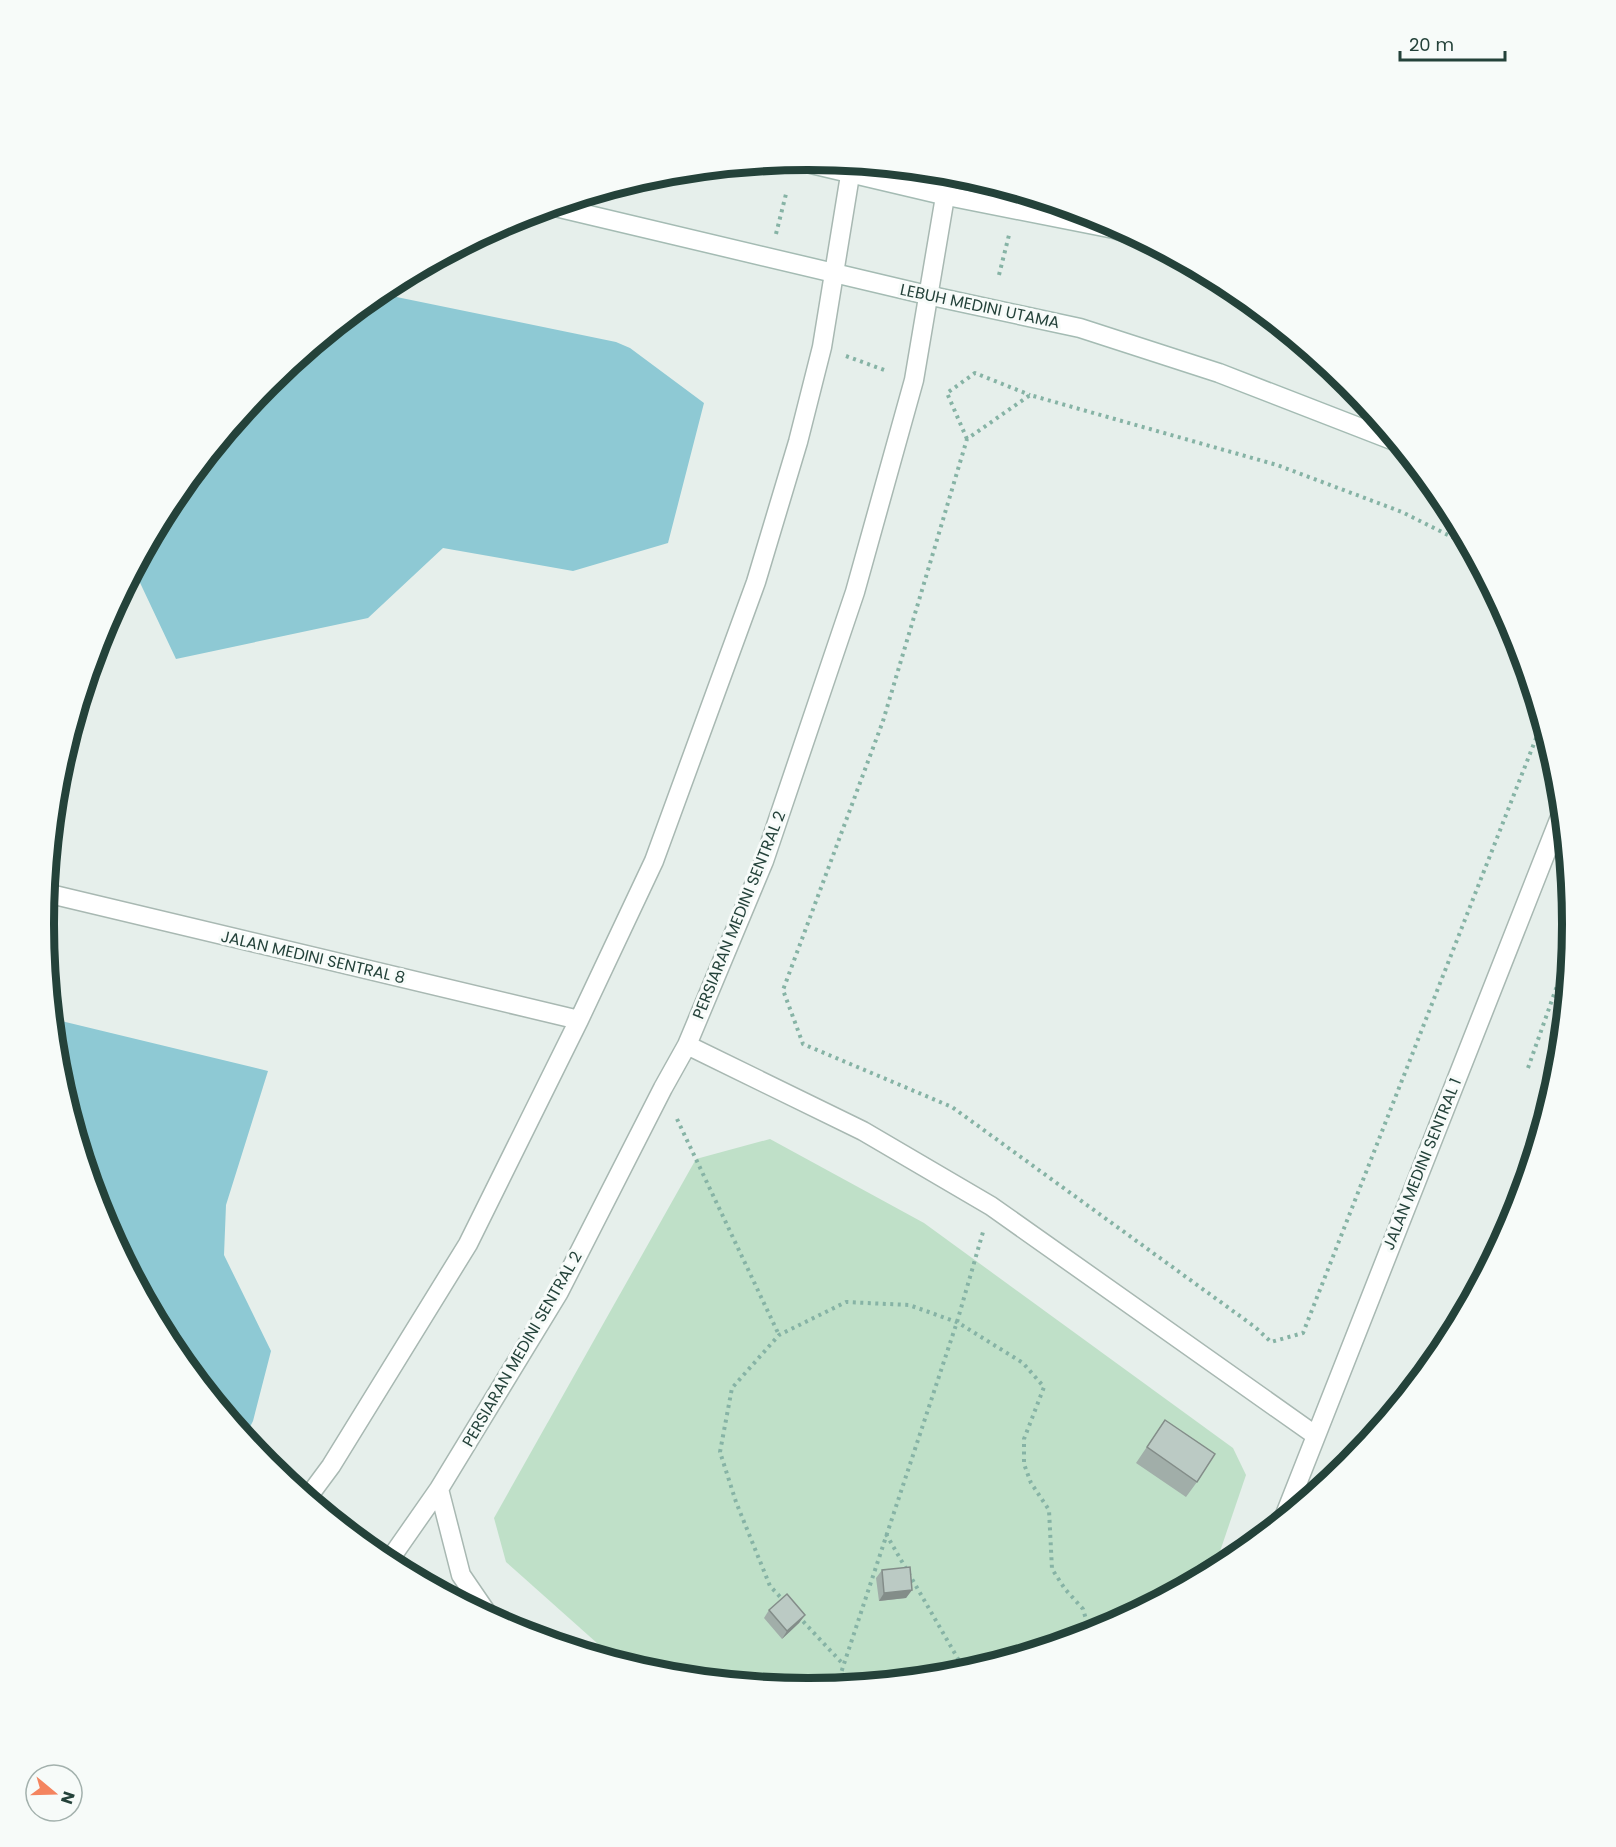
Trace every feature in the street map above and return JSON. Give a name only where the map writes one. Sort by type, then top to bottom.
[{"type":"street","points":[[312,1491],[468,1244],[579,1020],[654,861],[756,582],[798,442],[822,347],[851,171]]},
{"type":"street","points":[[865,172],[946,196],[1090,224]]},
{"type":"street","name":"PERSIARAN MEDINI SENTRAL 2","points":[[394,1553],[439,1489],[559,1292],[687,1045],[764,861],[855,592],[914,380],[948,183]]},
{"type":"street","name":"LEBUH MEDINI UTAMA","points":[[567,210],[927,295],[1080,328],[1219,373],[1384,437]]},
{"type":"street","name":"JALAN MEDINI SENTRAL 1","points":[[1289,1503],[1556,827]]},
{"type":"street","name":"JALAN MEDINI SENTRAL 8","points":[[55,895],[579,1020]]},
{"type":"street","points":[[687,1045],[863,1131],[991,1206],[1315,1435]]},
{"type":"street","points":[[439,1489],[461,1575],[479,1602]]},
{"type":"path","points":[[774,243],[786,194]]},
{"type":"path","points":[[999,275],[1011,228]]},
{"type":"path","points":[[846,356],[896,374]]},
{"type":"path","points":[[967,439],[947,393],[975,373],[1030,395],[1277,465],[1402,512],[1456,538]]},
{"type":"path","points":[[1030,395],[967,439],[883,721],[783,990],[803,1044],[952,1107],[1255,1327],[1270,1342],[1303,1333],[1538,734]]},
{"type":"path","points":[[1528,1068],[1560,979]]},
{"type":"path","points":[[663,1088],[779,1335]]},
{"type":"path","points":[[839,1677],[957,1322],[991,1206]]},
{"type":"path","points":[[786,1603],[770,1586],[736,1502],[720,1452],[732,1388],[779,1335],[846,1302],[909,1305],[957,1322],[1023,1363],[1044,1387],[1024,1439],[1024,1464],[1031,1483],[1049,1510],[1052,1569],[1065,1589],[1083,1609],[1087,1624]]},
{"type":"path","points":[[886,1534],[960,1662]]},
{"type":"path","points":[[795,1612],[843,1664]]},
{"type":"green space","points":[[770,1139],[924,1223],[1233,1448],[1246,1475],[1219,1555],[1141,1600],[1097,1620],[1003,1652],[906,1671],[808,1678],[759,1676],[661,1663],[604,1649],[506,1562],[494,1518],[696,1159]]},
{"type":"water","points":[[391,296],[616,342],[630,348],[704,403],[668,543],[573,571],[443,548],[368,618],[176,659],[138,579],[155,546],[210,464],[241,426],[311,357],[349,325]]},
{"type":"water","points":[[60,1021],[268,1071],[226,1205],[224,1255],[271,1351],[249,1429],[210,1383],[155,1300],[132,1257],[111,1212],[94,1166],[68,1071]]},
{"type":"building","points":[[1165,1420],[1215,1454],[1197,1482],[1147,1447]]},
{"type":"building","points":[[910,1567],[912,1590],[884,1593],[882,1570]]},
{"type":"building","points":[[787,1594],[805,1615],[787,1631],[769,1610]]}]
